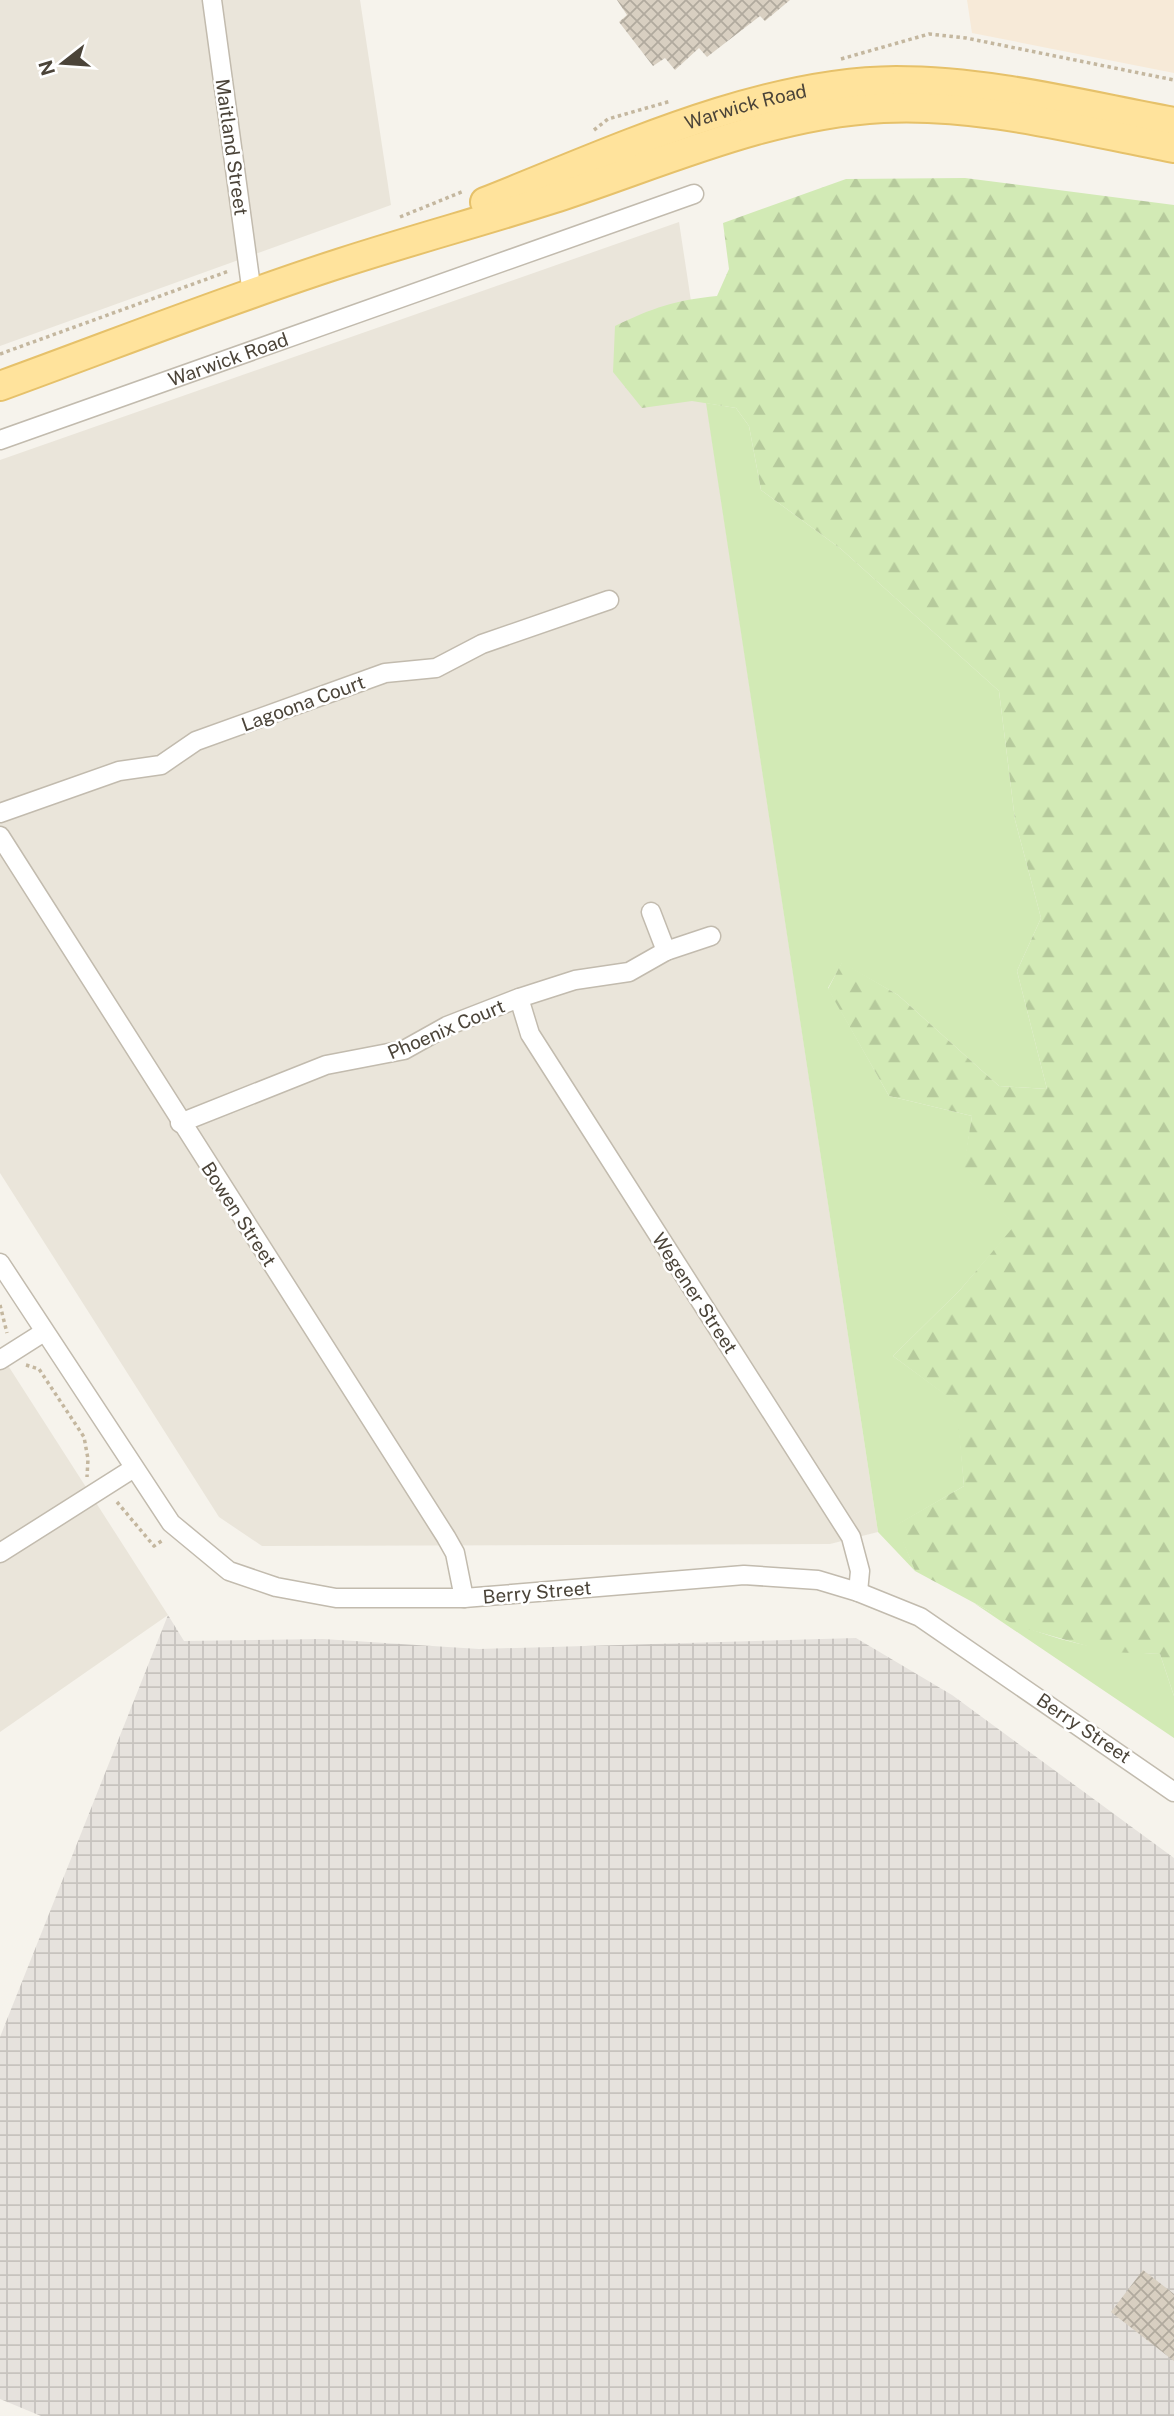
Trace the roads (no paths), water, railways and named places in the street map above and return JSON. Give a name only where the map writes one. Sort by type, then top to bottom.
[{"type":"main road","name":"Warwick Road","points":[[341,263],[447,216],[663,134],[722,113],[813,91],[894,81],[937,83],[1011,90],[1174,122]]},
{"type":"main road","name":"Warwick Road","points":[[0,386],[341,263],[526,207],[764,127],[844,111],[919,108],[998,116],[1174,148]]},
{"type":"street","name":"Maitland Street","points":[[212,0],[252,294]]},
{"type":"street","name":"Warwick Road","points":[[0,440],[694,194]]},
{"type":"street","name":"Lagoona Court","points":[[0,813],[119,771],[160,765],[196,741],[385,673],[436,668],[482,644],[609,600]]},
{"type":"street","name":"Bowen Street","points":[[0,836],[180,1123],[446,1537],[455,1553],[464,1598]]},
{"type":"street","points":[[651,912],[666,951]]},
{"type":"street","name":"Phoenix Court","points":[[180,1123],[326,1065],[404,1050],[447,1026],[519,998],[575,980],[629,972],[666,951],[711,936]]},
{"type":"street","name":"Wegener Street","points":[[519,998],[530,1034],[850,1537],[860,1571],[858,1592]]},
{"type":"street","name":"Berry Street","points":[[0,1263],[171,1523],[229,1571],[276,1587],[336,1598],[464,1598],[744,1575],[818,1580],[858,1592],[920,1617],[1174,1792]]},
{"type":"street","points":[[4,1358],[44,1332]]},
{"type":"street","points":[[0,1553],[134,1468]]}]
